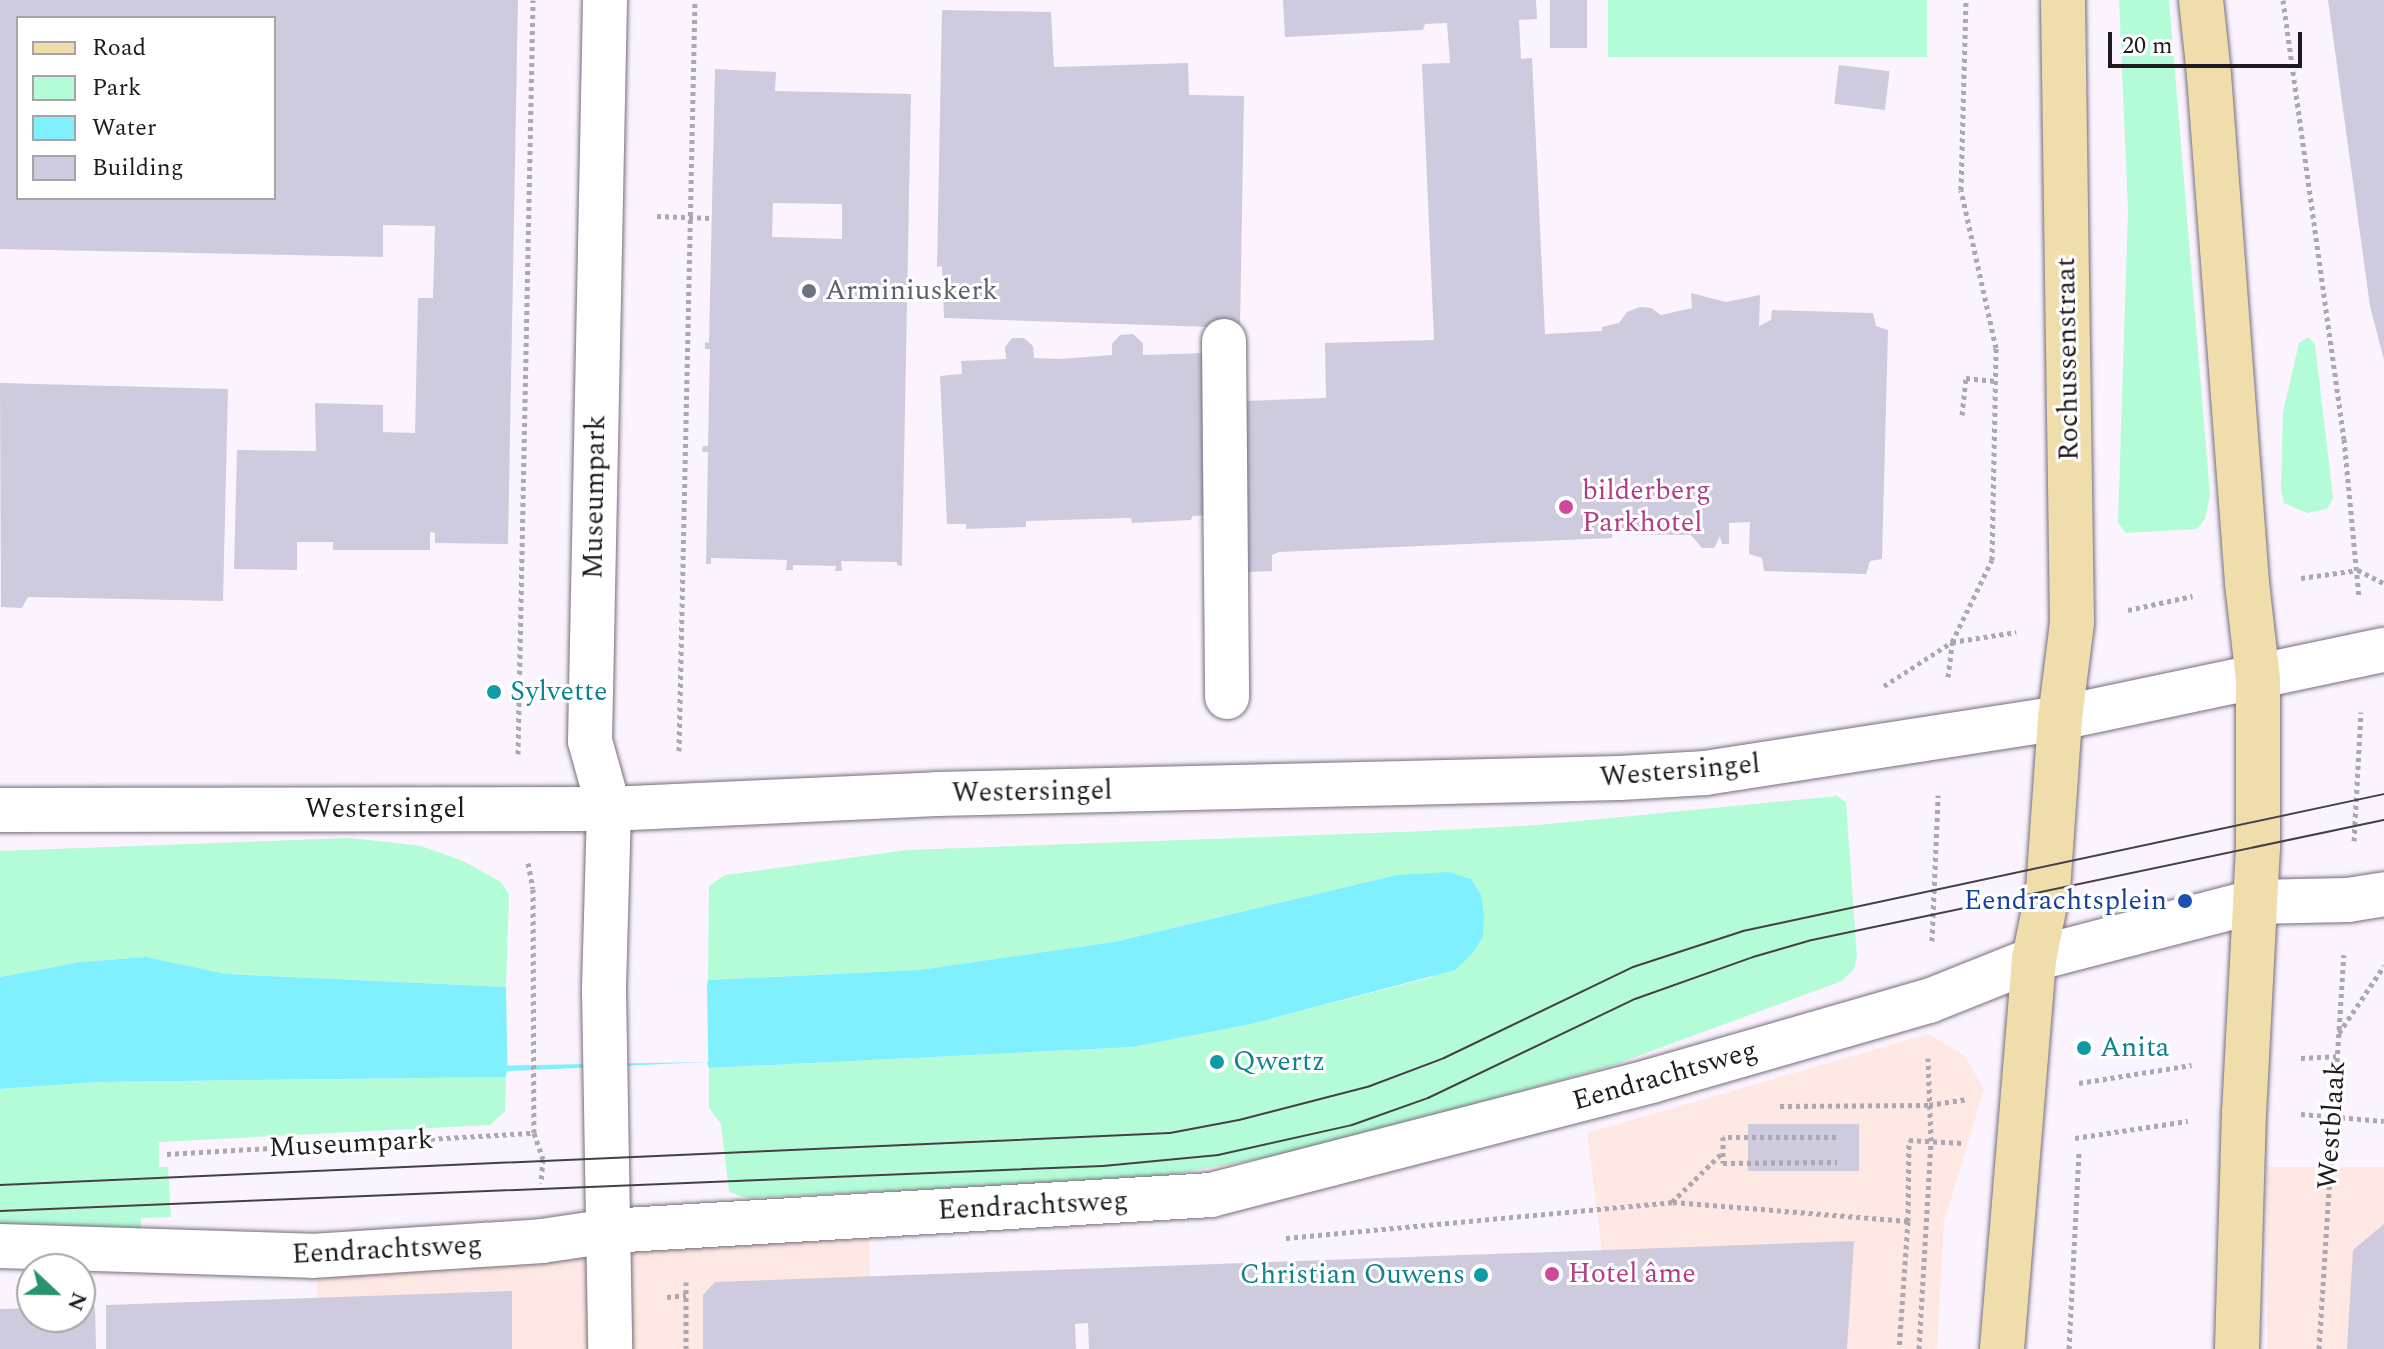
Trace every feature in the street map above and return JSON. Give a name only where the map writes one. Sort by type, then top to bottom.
[{"type":"main road","name":"Rochussenstraat","points":[[2060,718],[2072,623],[2063,0]]},
{"type":"main road","points":[[2201,0],[2247,583],[2258,679],[2258,847],[2244,1112],[2237,1349]]},
{"type":"main road","points":[[2002,1349],[2034,959],[2048,890],[2060,718]]},
{"type":"street","name":"Museumpark","points":[[605,0],[590,741],[609,809],[604,991],[609,1231]]},
{"type":"street","points":[[1224,341],[1227,697]]},
{"type":"street","points":[[2060,718],[2374,653]]},
{"type":"street","name":"Westersingel","points":[[0,810],[609,809],[937,794],[1620,778],[1706,773],[2060,718]]},
{"type":"street","points":[[2034,959],[2253,902],[2366,897]]},
{"type":"street","name":"Eendrachtsweg","points":[[0,1246],[312,1256],[542,1241],[609,1231],[1211,1195],[1651,1081],[1929,1001],[2034,959]]},
{"type":"street","points":[[609,1231],[610,1349]]},
{"type":"path","points":[[518,740],[533,0]]},
{"type":"path","points":[[678,804],[695,0]]},
{"type":"path","points":[[1919,1349],[1931,1141],[1929,1001],[1941,736],[1952,642],[1992,560],[1996,348],[1961,190],[1966,0]]},
{"type":"path","points":[[2283,0],[2344,439],[2358,570],[2374,653],[2356,826],[2366,897]]},
{"type":"path","points":[[1962,415],[1966,378],[1995,381]]},
{"type":"path","points":[[1952,642],[2072,623],[2247,583],[2358,570],[2384,583]]},
{"type":"path","name":"Westblaak","points":[[2319,1349],[2336,1056],[2366,897]]},
{"type":"path","points":[[2339,1033],[2384,966]]},
{"type":"path","points":[[533,994],[533,1070]]},
{"type":"path","points":[[1929,1105],[2249,1060],[2336,1056]]},
{"type":"path","points":[[1899,1349],[1908,1221],[1909,1140],[2019,1146],[2244,1112],[2334,1115],[2384,1121]]},
{"type":"path","name":"Museumpark","points":[[167,1154],[534,1133]]},
{"type":"path","points":[[1836,1137],[1723,1137],[1723,1163],[1837,1162]]},
{"type":"path","points":[[2069,1349],[2080,1137]]},
{"type":"path","points":[[1672,1202],[1908,1221]]},
{"type":"shaded area","points":[[1928,1034],[1964,1055],[1984,1089],[1944,1222],[1937,1349],[1605,1349],[1602,1250],[1587,1133]]},
{"type":"shaded area","points":[[2267,1167],[2384,1167],[2384,1349],[2267,1349]]},
{"type":"shaded area","points":[[869,1234],[872,1349],[318,1349],[317,1273],[680,1243]]},
{"type":"green space","points":[[1608,0],[1927,0],[1927,57],[1608,57]]},
{"type":"green space","points":[[2119,0],[2169,0],[2210,495],[2205,519],[2197,529],[2126,533],[2118,523],[2128,210]]},
{"type":"green space","points":[[2308,337],[2315,344],[2333,498],[2327,509],[2307,513],[2284,503],[2281,490],[2283,412],[2299,343]]},
{"type":"green space","points":[[1837,796],[1846,802],[1857,956],[1854,969],[1842,981],[1611,1066],[1310,1150],[1139,1180],[746,1198],[729,1192],[721,1124],[709,1108],[709,1068],[1133,1047],[1251,1024],[1432,977],[1397,875],[1114,942],[919,970],[708,980],[709,886],[725,875],[907,850],[1538,825]]},
{"type":"green space","points":[[350,838],[421,846],[461,860],[501,882],[509,894],[506,987],[226,974],[146,957],[80,962],[0,977],[0,851]]},
{"type":"green space","points":[[506,1077],[505,1111],[490,1125],[159,1142],[159,1167],[168,1167],[171,1217],[141,1218],[141,1229],[0,1224],[0,1089],[98,1082]]},
{"type":"water","points":[[1449,872],[1471,879],[1481,895],[1484,916],[1483,936],[1472,954],[1455,970],[1251,1024],[1133,1047],[709,1068],[707,1062],[507,1071],[506,1077],[98,1082],[0,1089],[0,977],[80,962],[146,957],[226,974],[506,987],[507,995],[707,986],[708,980],[919,970],[1114,942],[1397,875]]},
{"type":"pier","points":[[707,986],[708,1062],[507,1065],[506,990]]},
{"type":"building","points":[[0,0],[518,0],[508,544],[435,543],[435,533],[430,532],[430,550],[333,550],[333,542],[297,542],[297,570],[234,569],[237,450],[316,451],[315,403],[383,405],[383,432],[415,433],[418,298],[433,298],[435,226],[383,225],[383,257],[0,249]]},
{"type":"building","points":[[1283,0],[1536,0],[1537,19],[1519,20],[1521,59],[1532,58],[1545,334],[1602,331],[1602,327],[1619,323],[1627,312],[1640,307],[1651,308],[1661,315],[1692,308],[1691,293],[1726,302],[1760,295],[1759,326],[1771,320],[1772,310],[1873,313],[1876,326],[1888,330],[1882,559],[1870,561],[1866,574],[1764,571],[1762,558],[1749,554],[1750,522],[1729,523],[1729,544],[1722,544],[1720,536],[1714,548],[1702,548],[1691,535],[1612,534],[1612,538],[1279,552],[1272,555],[1272,571],[1248,572],[1248,556],[1241,557],[1244,401],[1326,398],[1325,343],[1434,340],[1422,64],[1450,63],[1447,23],[1425,24],[1423,30],[1285,37]]},
{"type":"building","points":[[1550,0],[1587,0],[1587,48],[1550,48]]},
{"type":"building","points":[[2328,0],[2384,0],[2384,360],[2370,306]]},
{"type":"building","points":[[942,10],[1051,12],[1054,67],[1188,63],[1189,95],[1244,96],[1240,328],[944,318],[942,266],[937,267]]},
{"type":"building","points":[[1839,65],[1890,71],[1885,110],[1834,104]]},
{"type":"building","name":"Arminiuskerk","points":[[715,69],[776,72],[775,91],[911,94],[902,566],[897,562],[841,561],[842,571],[835,571],[836,566],[793,565],[793,570],[786,570],[787,560],[711,558],[711,564],[706,564],[708,452],[702,452],[703,446],[708,446],[710,349],[705,349],[705,342],[709,343]],"holes":[[[773,203],[842,204],[842,239],[772,237]]]},
{"type":"building","points":[[1133,334],[1143,343],[1143,355],[1205,353],[1210,515],[1192,516],[1191,520],[1132,523],[1131,518],[1026,521],[1026,527],[966,529],[966,524],[947,524],[940,376],[962,374],[961,361],[1006,359],[1005,347],[1012,338],[1024,338],[1033,346],[1034,358],[1060,359],[1112,355],[1112,344],[1120,335]]},
{"type":"building","points":[[0,383],[228,389],[223,601],[28,597],[22,608],[1,607]]},
{"type":"building","points":[[1748,1124],[1859,1124],[1859,1171],[1748,1171]]},
{"type":"building","points":[[2384,1224],[2384,1349],[2347,1349],[2353,1250]]},
{"type":"building","points":[[1854,1241],[1847,1349],[1089,1349],[1088,1323],[1075,1324],[1076,1349],[703,1349],[703,1295],[715,1282]]},
{"type":"building","points":[[512,1291],[512,1349],[106,1349],[106,1305]]},
{"type":"building","points":[[16,1308],[16,1333],[96,1333],[96,1349],[0,1349],[0,1309]]},
{"type":"tram line","points":[[0,1185],[1170,1133],[1239,1120],[1370,1086],[1444,1058],[1633,967],[1743,931],[2384,794]]},
{"type":"tram line","points":[[0,1211],[1103,1166],[1218,1155],[1352,1125],[1428,1098],[1635,999],[1753,957],[1812,940],[2384,820]]},
{"type":"place","name":"Arminiuskerk","points":[[809,291]]},
{"type":"place","name":"bilderberg Parkhotel","points":[[1566,507]]},
{"type":"place","name":"Sylvette","points":[[494,692]]},
{"type":"place","name":"Eendrachtsplein","points":[[2185,901]]},
{"type":"place","name":"Anita","points":[[2084,1048]]},
{"type":"place","name":"Qwertz","points":[[1217,1062]]},
{"type":"place","name":"Hotel âme","points":[[1552,1274]]},
{"type":"place","name":"Christian Ouwens","points":[[1481,1275]]}]
